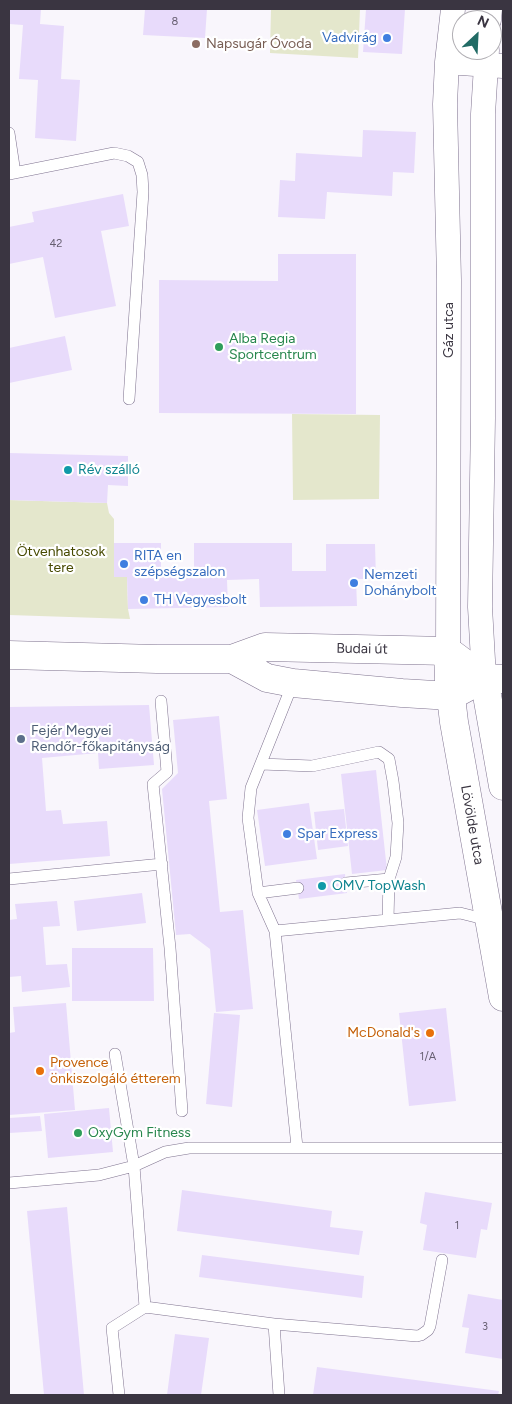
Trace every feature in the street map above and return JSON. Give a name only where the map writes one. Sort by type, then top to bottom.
[{"type":"street","name":"Gáz utca","points":[[448,651],[450,280],[445,104],[447,62],[453,9]]},
{"type":"street","points":[[447,62],[492,60],[483,114],[483,418],[480,607],[494,679],[503,786]]},
{"type":"street","name":"Budai út","points":[[9,655],[157,659],[232,658],[264,647],[448,651]]},
{"type":"street","points":[[448,651],[494,679]]},
{"type":"street","name":"Lövölde utca","points":[[448,651],[454,722],[497,924],[503,997]]},
{"type":"street","points":[[232,658],[267,678],[288,695],[451,696],[494,679]]},
{"type":"lane","points":[[9,133],[12,174],[114,153],[128,156],[138,162],[142,175],[143,192],[129,399]]},
{"type":"lane","points":[[288,695],[251,788],[248,818],[258,894],[275,931],[297,1147]]},
{"type":"lane","points":[[161,701],[167,772],[154,784],[170,948],[182,1111]]},
{"type":"lane","points":[[261,764],[312,766],[379,752],[389,759],[398,823],[396,856],[389,879],[388,920]]},
{"type":"lane","points":[[9,879],[162,864]]},
{"type":"lane","points":[[346,883],[389,879]]},
{"type":"lane","points":[[258,894],[298,888]]},
{"type":"lane","points":[[275,931],[460,913],[497,924]]},
{"type":"lane","points":[[115,1054],[134,1166],[145,1307]]},
{"type":"lane","points":[[9,1183],[99,1175],[134,1166],[164,1152],[189,1148],[503,1148]]},
{"type":"lane","points":[[119,1395],[112,1328],[145,1307],[274,1324],[417,1336],[428,1330],[430,1326],[442,1260]]},
{"type":"lane","points":[[274,1324],[279,1395]]},
{"type":"green space","points":[[271,9],[360,9],[358,58],[270,53]]},
{"type":"green space","points":[[292,414],[380,415],[379,499],[293,500]]},
{"type":"green space","name":"Ötvenhatosok tere","points":[[9,500],[107,503],[109,513],[114,519],[114,577],[127,577],[130,619],[9,615]]},
{"type":"building","points":[[9,9],[41,9],[40,24],[64,26],[61,79],[80,80],[76,141],[35,138],[38,80],[19,79],[23,25],[9,24]]},
{"type":"building","points":[[145,9],[207,9],[205,38],[143,35]]},
{"type":"building","points":[[366,9],[405,9],[402,54],[363,52]]},
{"type":"building","points":[[363,130],[416,132],[414,173],[393,172],[392,196],[327,192],[325,219],[278,217],[280,180],[295,181],[296,153],[362,157]]},
{"type":"building","points":[[123,194],[129,226],[101,231],[116,306],[55,318],[43,257],[9,264],[9,227],[34,222],[32,212]]},
{"type":"building","points":[[278,254],[356,254],[356,414],[159,413],[159,280],[278,281]]},
{"type":"building","points":[[65,336],[72,370],[9,383],[9,348]]},
{"type":"building","name":"Rév szálló","points":[[9,453],[128,456],[128,486],[108,485],[107,503],[9,500]]},
{"type":"building","points":[[114,543],[161,543],[161,571],[194,570],[194,543],[292,543],[292,571],[326,571],[326,544],[375,544],[376,579],[356,579],[357,606],[260,607],[259,579],[227,580],[228,607],[128,609],[127,577],[114,577]]},
{"type":"building","points":[[149,705],[154,765],[99,769],[98,753],[42,758],[46,811],[61,810],[63,824],[107,821],[110,856],[9,864],[9,707]]},
{"type":"building","points":[[219,716],[227,799],[209,801],[220,912],[243,910],[253,1009],[216,1012],[210,949],[190,934],[176,935],[162,789],[178,773],[173,720]]},
{"type":"building","points":[[376,770],[387,870],[352,874],[341,774]]},
{"type":"building","name":"Spar Express","points":[[309,803],[317,859],[265,866],[257,810]]},
{"type":"building","points":[[344,809],[348,846],[318,850],[314,812]]},
{"type":"building","name":"OMV TopWash","points":[[345,874],[347,893],[299,899],[296,880]]},
{"type":"building","points":[[142,893],[146,923],[77,931],[74,901]]},
{"type":"building","points":[[57,901],[60,926],[43,927],[46,965],[67,964],[70,987],[22,992],[21,976],[9,977],[9,920],[17,919],[15,904]]},
{"type":"building","points":[[72,948],[153,948],[154,1001],[72,1001]]},
{"type":"building","name":"Provence önkiszolgáló étterem","points":[[66,1003],[75,1110],[9,1115],[9,1033],[15,1032],[13,1007]]},
{"type":"building","points":[[446,1008],[456,1101],[409,1106],[399,1013]]},
{"type":"building","points":[[214,1013],[240,1015],[232,1107],[206,1104]]},
{"type":"building","name":"OxyGym Fitness","points":[[109,1108],[113,1152],[48,1158],[44,1114]]},
{"type":"building","points":[[40,1116],[42,1131],[9,1133],[9,1118]]},
{"type":"building","points":[[182,1190],[332,1211],[330,1227],[363,1231],[359,1255],[177,1231]]},
{"type":"building","points":[[425,1192],[492,1203],[487,1230],[481,1229],[476,1258],[423,1250],[427,1225],[420,1223]]},
{"type":"building","points":[[67,1207],[84,1395],[44,1395],[27,1211]]},
{"type":"building","points":[[202,1255],[364,1276],[362,1298],[199,1277]]},
{"type":"building","points":[[468,1294],[503,1300],[503,1359],[465,1353],[469,1328],[462,1327]]},
{"type":"building","points":[[175,1334],[209,1338],[201,1395],[167,1395]]},
{"type":"building","points":[[317,1367],[499,1391],[498,1395],[313,1395]]},
{"type":"place","name":"Vadvirág","points":[[387,38]]},
{"type":"place","name":"Napsugár Óvoda","points":[[196,44]]},
{"type":"place","name":"Alba Regia Sportcentrum","points":[[219,347]]},
{"type":"place","name":"Rév szálló","points":[[68,470]]},
{"type":"place","name":"RITA en szépségszalon","points":[[124,564]]},
{"type":"place","name":"Nemzeti Dohánybolt","points":[[354,583]]},
{"type":"place","name":"TH Vegyesbolt","points":[[144,600]]},
{"type":"place","name":"Fejér Megyei Rendőr-főkapitányság","points":[[21,739]]},
{"type":"place","name":"Spar Express","points":[[287,834]]},
{"type":"place","name":"OMV TopWash","points":[[322,886]]},
{"type":"place","name":"McDonald's","points":[[430,1033]]},
{"type":"place","name":"Provence önkiszolgáló étterem","points":[[40,1071]]},
{"type":"place","name":"OxyGym Fitness","points":[[78,1133]]}]
